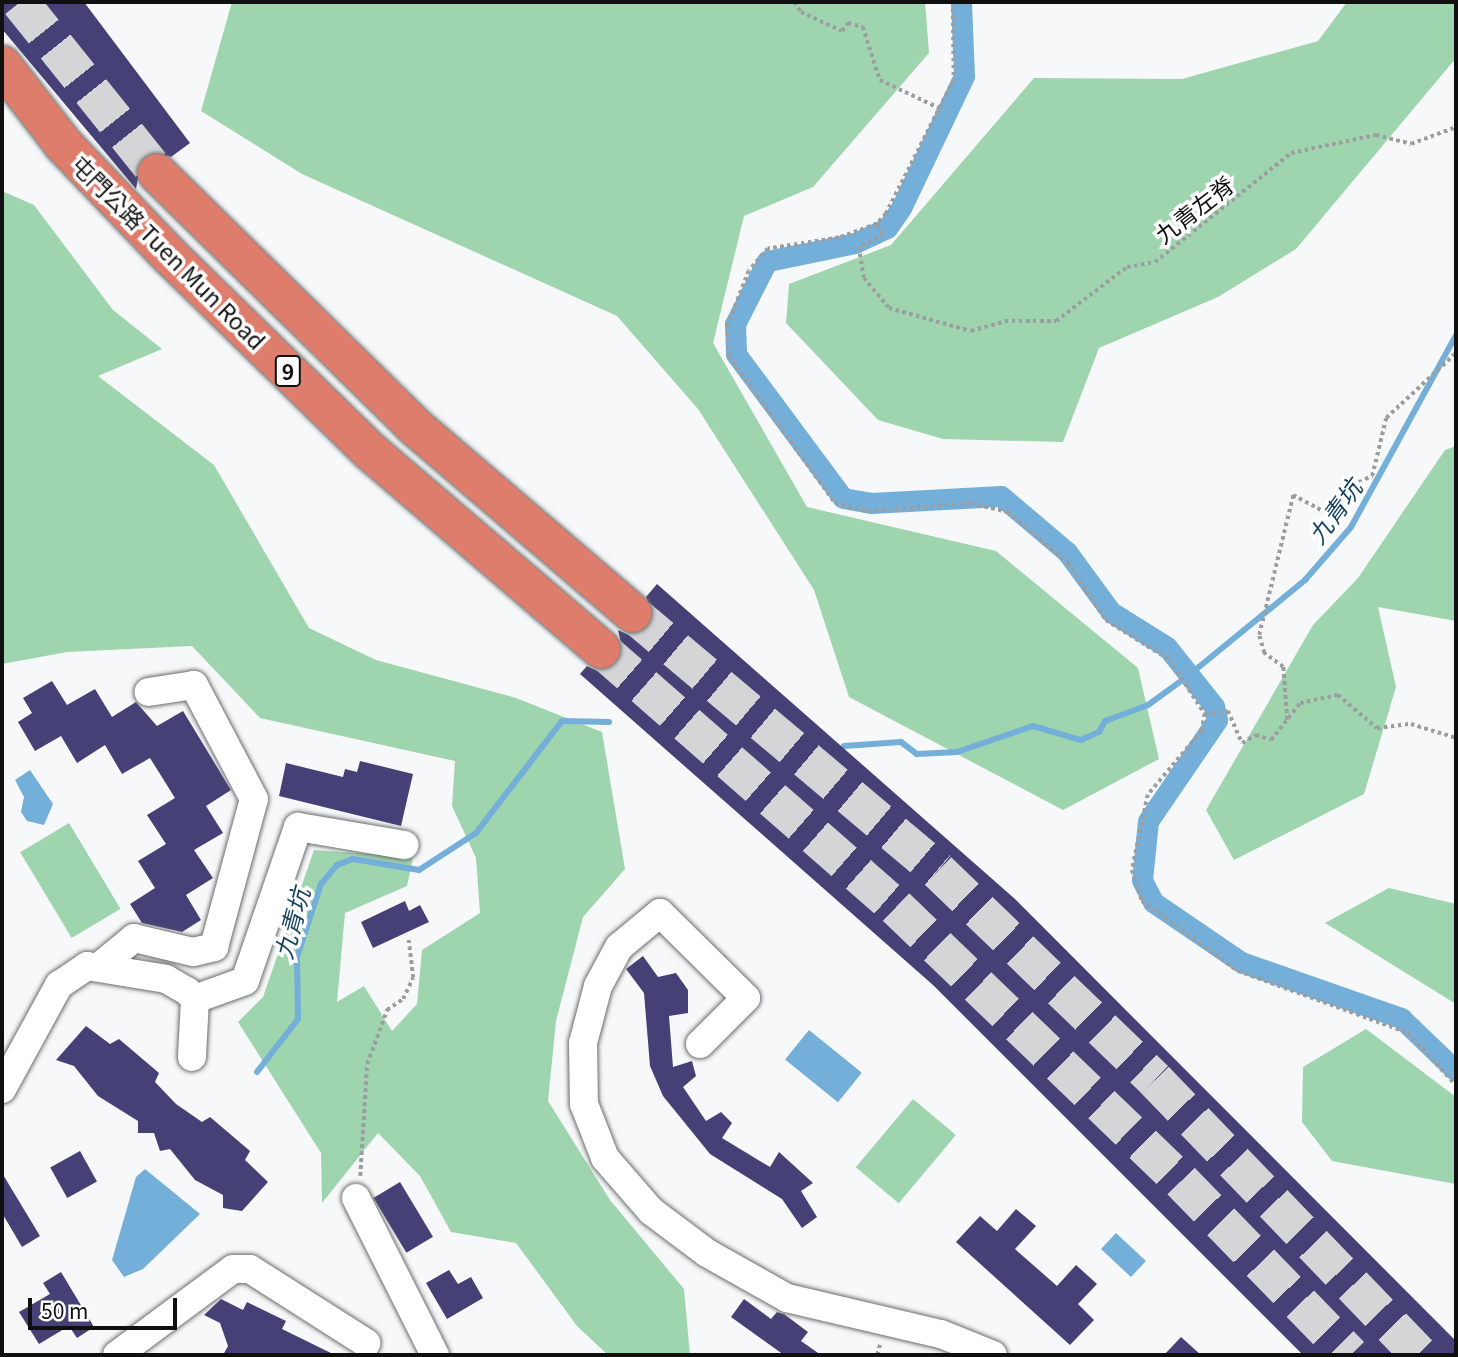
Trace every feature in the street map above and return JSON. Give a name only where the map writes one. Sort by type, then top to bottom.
[{"type":"highway","name":"屯門公路 Tuen Mun Road","points":[[2,65],[63,144],[171,257],[371,452],[601,649]]},
{"type":"highway","name":"屯門公路 Tuen Mun Road","points":[[158,173],[413,425],[632,613]]},
{"type":"street","points":[[100,966],[134,938],[193,952],[214,947],[254,799],[194,685],[149,692]]},
{"type":"street","points":[[195,999],[245,981],[298,827],[404,845]]},
{"type":"street","points":[[700,1044],[746,998],[660,913],[619,947],[598,986],[583,1043],[584,1104],[605,1158],[651,1211],[707,1253],[788,1298],[941,1334],[993,1355]]},
{"type":"street","points":[[6,1073],[59,985],[74,970],[100,966],[166,979],[195,999]]},
{"type":"street","points":[[192,1057],[195,999]]},
{"type":"street","points":[[356,1198],[441,1354]]},
{"type":"street","points":[[117,1355],[233,1269],[250,1269],[366,1343]]},
{"type":"path","points":[[795,2],[842,31],[848,23],[863,27],[880,80],[942,109]]},
{"type":"path","points":[[953,2],[954,80],[942,109],[877,224],[768,249],[749,271],[727,325],[729,356],[835,503],[868,511],[971,503],[1008,512],[1068,563],[1106,620],[1170,660],[1207,713]]},
{"type":"path","name":"九青左脊","points":[[877,224],[884,234],[859,247],[864,278],[889,308],[971,331],[1005,321],[1056,321],[1127,267],[1154,262],[1291,153],[1376,135],[1410,145],[1456,127]]},
{"type":"path","points":[[1287,720],[1283,667],[1264,653],[1259,635],[1293,495],[1325,512],[1346,488],[1372,476],[1386,418],[1456,353]]},
{"type":"path","points":[[1207,713],[1219,709],[1228,711],[1242,743],[1256,736],[1271,740],[1300,703],[1338,695],[1377,728],[1410,724],[1456,738]]},
{"type":"path","points":[[1207,713],[1202,731],[1148,795],[1132,870],[1142,901],[1238,971],[1408,1033],[1456,1086]]},
{"type":"path","points":[[356,1198],[367,1064],[387,1010],[403,999],[413,978],[408,940]]},
{"type":"green space","points":[[232,2],[925,2],[929,53],[813,187],[744,216],[713,343],[807,507],[996,551],[1138,668],[1159,759],[1063,810],[849,697],[814,590],[698,409],[617,316],[302,174],[201,111]]},
{"type":"green space","points":[[1347,2],[1456,2],[1456,58],[1296,249],[1218,297],[1099,348],[1063,442],[943,439],[878,420],[786,323],[789,284],[891,245],[1034,78],[1182,79],[1318,41]]},
{"type":"green space","points":[[2,191],[34,205],[113,310],[162,349],[98,376],[214,465],[309,628],[376,660],[516,698],[602,732],[625,869],[583,917],[556,1021],[548,1101],[610,1200],[684,1289],[690,1355],[608,1355],[577,1326],[516,1243],[451,1232],[420,1176],[378,1133],[322,1203],[321,1153],[238,1022],[263,997],[314,850],[413,857],[407,886],[345,913],[337,1002],[364,986],[392,1031],[417,1004],[422,950],[480,913],[476,858],[452,806],[455,761],[260,718],[192,646],[67,652],[2,664]]},
{"type":"green space","points":[[1456,446],[1456,621],[1378,607],[1396,687],[1364,794],[1234,860],[1206,810],[1313,625],[1358,578],[1445,450]]},
{"type":"green space","points":[[69,823],[121,909],[72,938],[20,852]]},
{"type":"green space","points":[[1389,888],[1456,904],[1456,1004],[1325,923]]},
{"type":"green space","points":[[1366,1029],[1456,1097],[1456,1184],[1332,1161],[1302,1122],[1303,1067]]},
{"type":"green space","points":[[913,1099],[956,1135],[899,1203],[856,1167]]},
{"type":"water","points":[[30,770],[53,804],[44,825],[27,821],[21,812],[24,797],[15,780]]},
{"type":"water","points":[[809,1030],[862,1073],[838,1102],[785,1060]]},
{"type":"water","points":[[145,1169],[200,1214],[143,1269],[124,1277],[112,1260],[136,1177]]},
{"type":"water","points":[[1116,1233],[1146,1261],[1131,1277],[1101,1249]]},
{"type":"building","points":[[2,2],[84,2],[190,143],[171,157],[152,152],[142,157],[136,189],[2,29]]},
{"type":"building","points":[[657,584],[1015,899],[1456,1341],[1456,1355],[1303,1355],[933,985],[580,674],[587,666],[598,671],[617,664],[623,652],[618,630],[629,635],[648,628],[654,616],[646,597]]},
{"type":"building","points":[[52,681],[67,705],[95,689],[112,717],[136,702],[157,726],[183,711],[231,790],[206,806],[223,833],[194,850],[213,878],[186,895],[201,920],[182,932],[142,923],[130,904],[155,888],[138,861],[166,844],[147,815],[175,798],[150,758],[122,774],[105,745],[77,763],[61,736],[35,751],[18,722],[32,713],[23,698]]},
{"type":"building","points":[[360,761],[413,774],[401,826],[279,796],[286,763],[343,777],[345,769],[357,772]]},
{"type":"building","points":[[405,901],[409,911],[420,905],[429,922],[373,948],[361,922]]},
{"type":"building","points":[[643,956],[658,977],[676,973],[688,990],[688,1013],[669,1016],[673,1067],[692,1061],[696,1076],[683,1087],[706,1121],[721,1112],[732,1123],[722,1138],[770,1167],[779,1152],[813,1183],[801,1191],[817,1217],[802,1228],[782,1199],[710,1154],[663,1096],[650,1066],[644,993],[626,969]]},
{"type":"building","points":[[86,1026],[110,1044],[119,1039],[159,1073],[155,1082],[176,1104],[202,1122],[210,1117],[250,1151],[245,1160],[268,1182],[242,1211],[223,1208],[223,1195],[195,1180],[170,1149],[160,1151],[154,1133],[138,1133],[138,1121],[98,1096],[74,1066],[56,1060]]},
{"type":"building","points":[[80,1151],[97,1182],[67,1198],[50,1167]]},
{"type":"building","points":[[2,1173],[40,1236],[22,1247],[2,1213]]},
{"type":"building","points":[[400,1182],[433,1237],[406,1253],[373,1198]]},
{"type":"building","points":[[1016,1209],[1036,1226],[1015,1249],[1057,1286],[1076,1265],[1097,1284],[1078,1304],[1094,1320],[1070,1345],[956,1242],[980,1216],[997,1231]]},
{"type":"building","points":[[449,1270],[458,1284],[471,1277],[483,1298],[447,1319],[426,1283]]},
{"type":"building","points":[[61,1272],[94,1327],[77,1338],[69,1326],[39,1344],[19,1312],[50,1294],[43,1283]]},
{"type":"building","points":[[221,1299],[243,1310],[247,1302],[286,1321],[282,1329],[335,1355],[223,1355],[228,1346],[220,1323],[204,1315]]},
{"type":"building","points":[[744,1299],[771,1319],[777,1312],[784,1314],[808,1332],[801,1341],[821,1355],[784,1355],[731,1317]]},
{"type":"building","points":[[1181,1337],[1201,1355],[1164,1355]]},
{"type":"waterway","points":[[961,2],[964,76],[901,208],[887,228],[855,243],[767,261],[735,324],[736,354],[843,498],[871,503],[1001,496],[1067,552],[1111,612],[1167,647],[1214,706],[1217,720],[1148,821],[1142,880],[1153,902],[1241,962],[1401,1018],[1456,1071]]},
{"type":"waterway","name":"九青坑","points":[[1194,671],[1305,580],[1351,527],[1456,335]]},
{"type":"waterway","name":"九青坑","points":[[844,746],[901,742],[917,754],[957,752],[1033,726],[1081,740],[1099,732],[1105,721],[1148,705],[1181,681]]},
{"type":"waterway","name":"九青坑","points":[[257,1072],[298,1019],[297,957],[321,884],[337,865],[353,859],[419,870],[476,833],[562,721],[609,722]]},
{"type":"tunnel","points":[[20,2],[157,173]]},
{"type":"tunnel","points":[[632,613],[938,871],[1155,1080],[1420,1355]]},
{"type":"tunnel","points":[[601,649],[896,907],[1181,1181],[1350,1355]]}]
